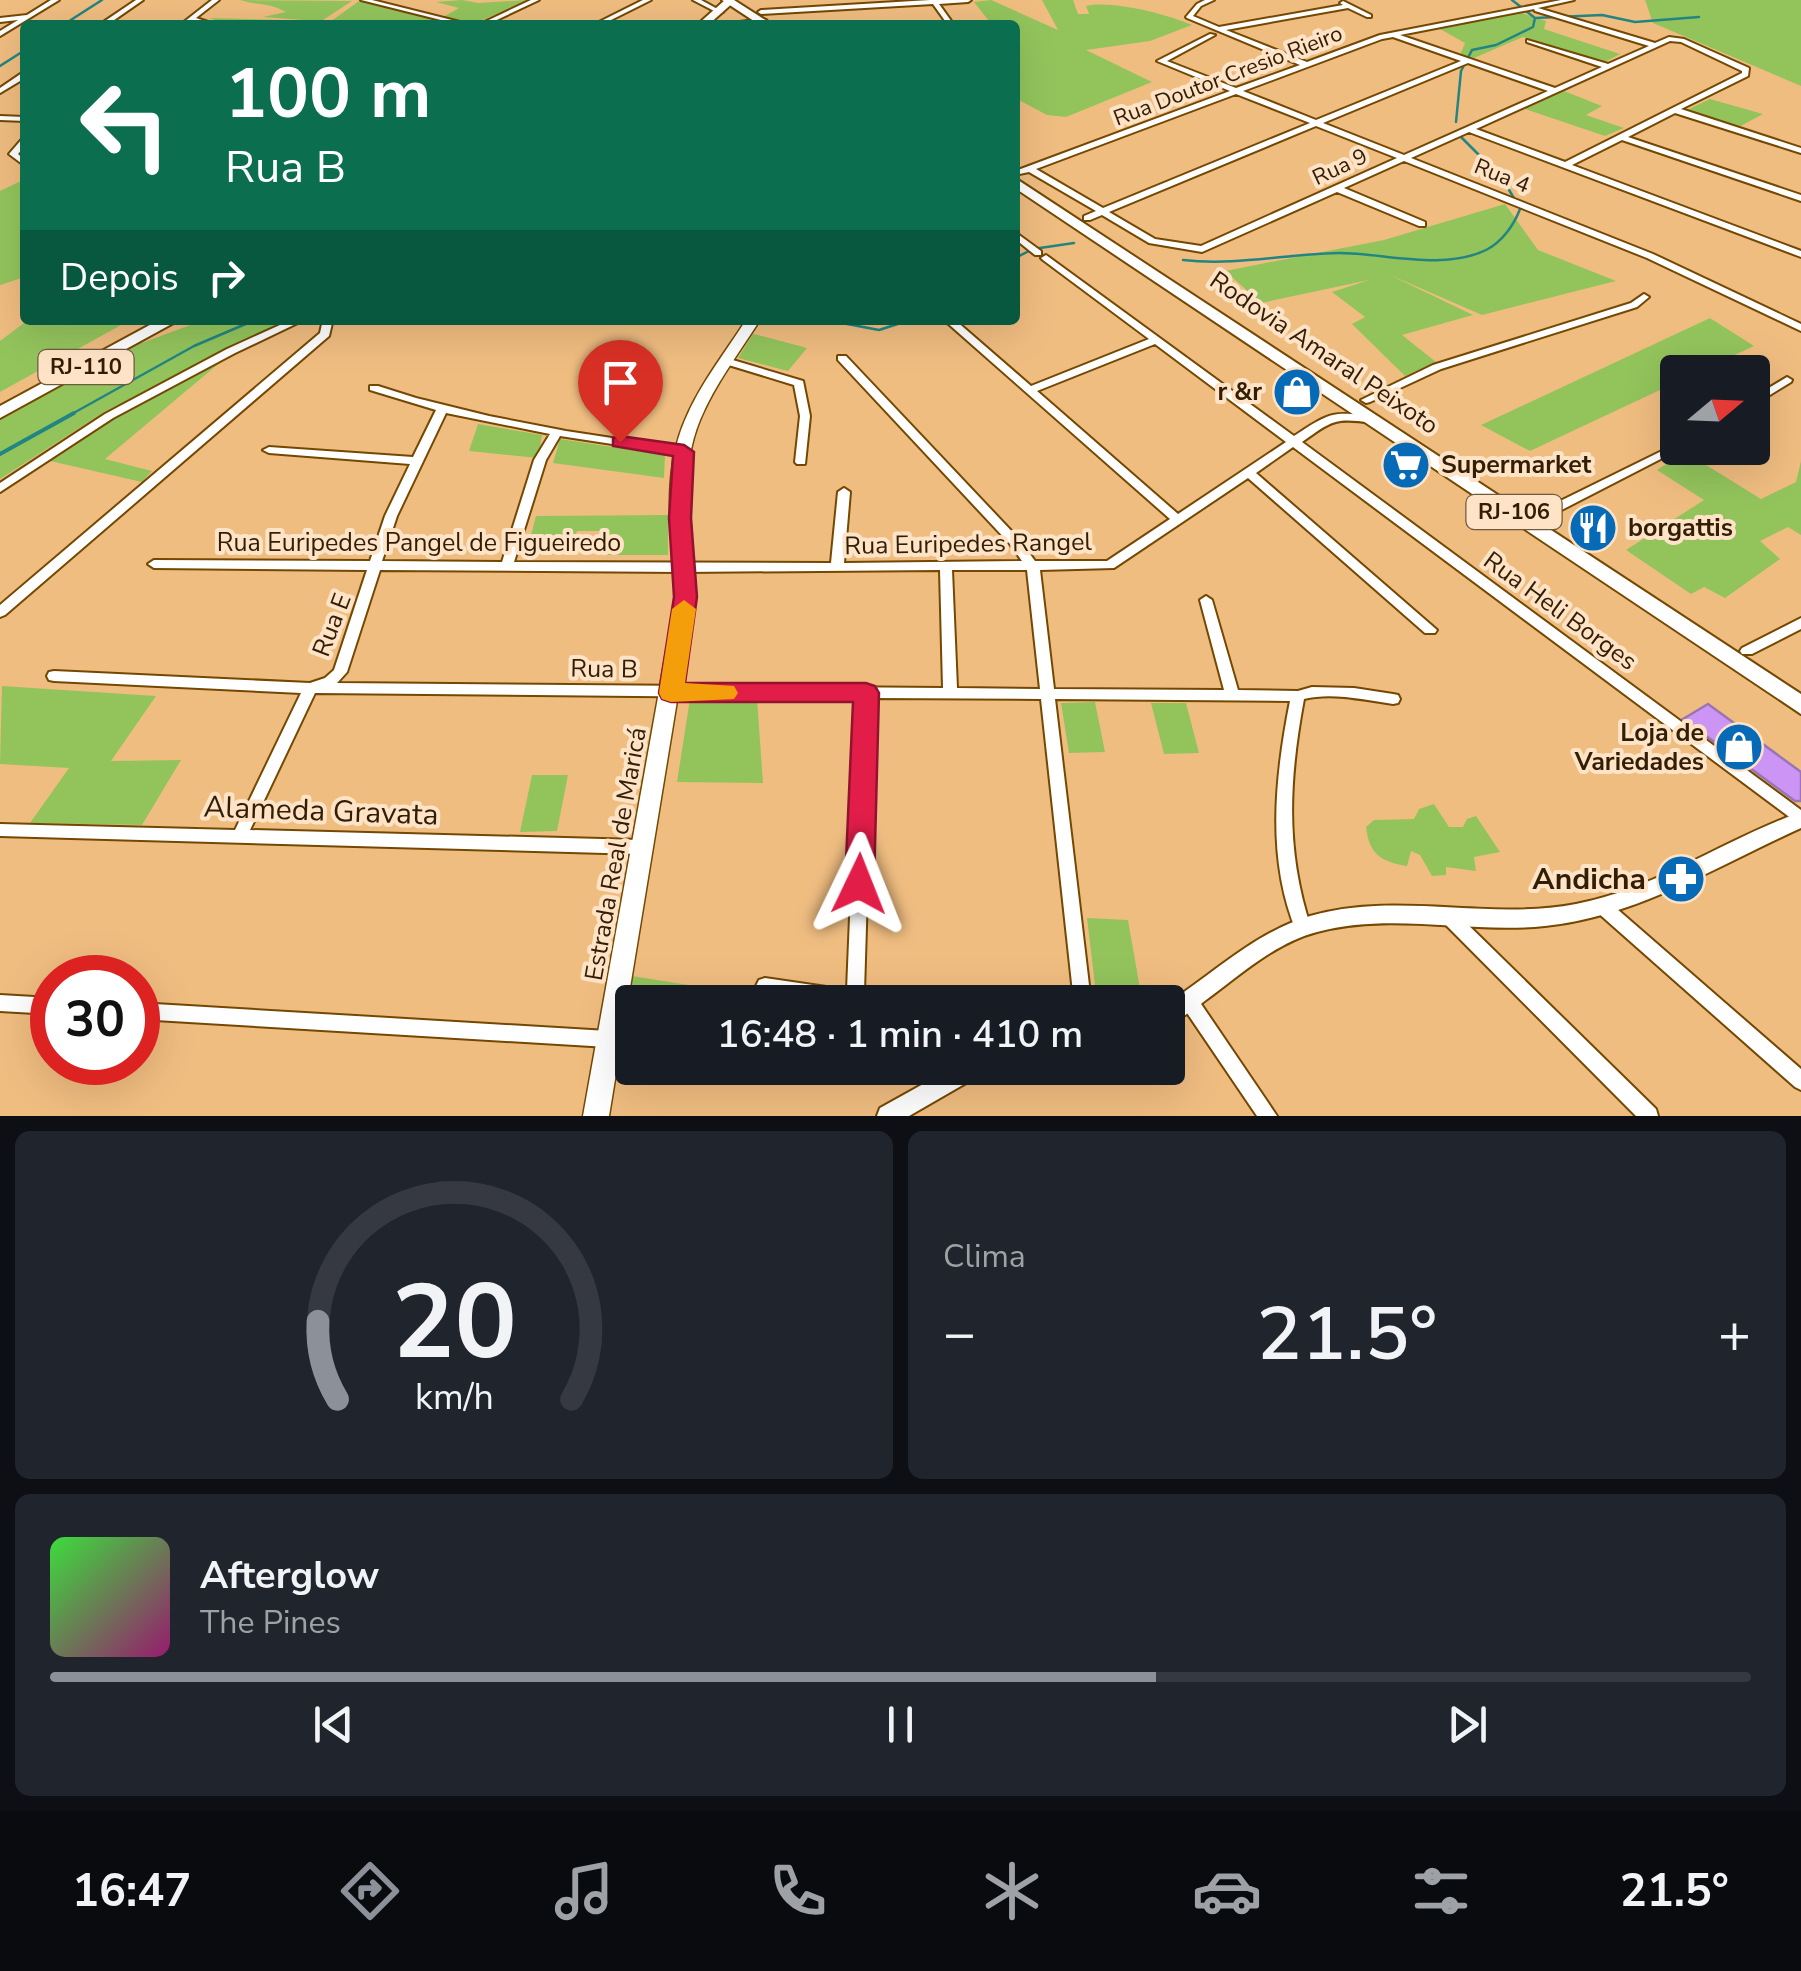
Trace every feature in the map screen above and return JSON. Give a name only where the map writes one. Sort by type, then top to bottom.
[{"type":"main road","points":[[742,0],[764,20]]},
{"type":"main road","points":[[728,1],[764,20],[721,19],[728,1]]},
{"type":"main road","name":"Rodovia Amaral Peixoto","points":[[1020,174],[1094,215],[1801,688]]},
{"type":"main road","name":"Rodovia Amaral Peixoto","points":[[1020,174],[1332,392],[1801,705]]},
{"type":"main road","name":"RJ-110","points":[[0,403],[146,325]]},
{"type":"main road","name":"RJ-110","points":[[0,413],[163,325]]},
{"type":"main road","name":"Estrada Real de Maricá","points":[[596,1116],[686,597],[680,518],[684,452],[692,422],[751,325]]},
{"type":"street","points":[[25,20],[56,0]]},
{"type":"street","points":[[110,20],[140,0]]},
{"type":"street","points":[[192,19],[216,0]]},
{"type":"street","points":[[364,0],[449,20]]},
{"type":"street","points":[[492,20],[536,0]]},
{"type":"street","points":[[606,20],[648,0]]},
{"type":"street","points":[[696,0],[721,19]]},
{"type":"street","points":[[813,0],[816,10]]},
{"type":"street","points":[[764,20],[849,4],[968,0]]},
{"type":"street","points":[[1211,0],[1188,16],[1214,32],[1305,64]]},
{"type":"street","points":[[1336,0],[1369,16]]},
{"type":"street","name":"Rua Doutor Cresio Rieiro","points":[[1020,174],[1391,34],[1571,0]]},
{"type":"street","points":[[1214,32],[1350,6]]},
{"type":"street","points":[[1527,9],[1654,46]]},
{"type":"street","points":[[0,20],[32,16]]},
{"type":"street","name":"Rua 4","points":[[1214,32],[1161,60],[1650,256],[1801,328]]},
{"type":"street","points":[[1391,34],[1554,90]]},
{"type":"street","name":"Rua 9","points":[[1094,215],[1160,244],[1202,249],[1669,39],[1682,40],[1746,70],[1675,110]]},
{"type":"street","points":[[1529,41],[1607,66]]},
{"type":"street","points":[[1094,215],[1466,60]]},
{"type":"street","points":[[1566,166],[1675,110],[1801,151]]},
{"type":"street","points":[[1469,129],[1801,254]]},
{"type":"street","points":[[1622,137],[1801,198]]},
{"type":"street","points":[[1340,190],[1422,224]]},
{"type":"street","name":"Rua Heli Borges","points":[[1020,239],[1801,819]]},
{"type":"street","points":[[1366,400],[1437,367],[1634,305],[1644,297]]},
{"type":"street","points":[[0,488],[108,416],[286,325]]},
{"type":"street","points":[[0,612],[325,334],[327,325]]},
{"type":"street","points":[[955,325],[1177,520]]},
{"type":"street","points":[[1030,390],[1156,340]]},
{"type":"street","points":[[842,358],[1014,540],[1033,568],[1081,985]]},
{"type":"street","points":[[726,361],[799,383],[806,416],[801,462]]},
{"type":"street","points":[[1770,391],[1787,380]]},
{"type":"street","points":[[374,388],[441,411],[684,452]]},
{"type":"street","points":[[1328,419],[1335,406],[1332,392]]},
{"type":"street","name":"Rua E","points":[[240,836],[310,688],[330,682],[340,672],[386,532],[441,411]]},
{"type":"street","points":[[1328,419],[1354,416],[1378,422]]},
{"type":"street","name":"Rua Euripedes Rangel","points":[[684,568],[1110,565],[1328,419]]},
{"type":"street","points":[[508,565],[540,460],[557,432]]},
{"type":"street","points":[[269,450],[416,461]]},
{"type":"street","points":[[1542,516],[1660,455]]},
{"type":"street","points":[[1248,472],[1430,630]]},
{"type":"street","points":[[837,568],[844,492]]},
{"type":"street","name":"Rua Euripedes Pangel de Figueiredo","points":[[154,564],[684,568]]},
{"type":"street","points":[[946,568],[950,693]]},
{"type":"street","points":[[1206,600],[1232,696]]},
{"type":"street","points":[[1746,651],[1801,623]]},
{"type":"street","name":"Rua B","points":[[54,676],[310,688],[1232,696],[1298,696],[1312,692],[1354,693],[1393,700]]},
{"type":"street","points":[[855,985],[866,693]]},
{"type":"street","points":[[1298,696],[1290,735],[1283,825],[1287,869],[1303,928]]},
{"type":"street","points":[[1185,1003],[1252,954],[1303,928],[1370,917],[1527,919],[1603,907],[1801,819]]},
{"type":"street","name":"Alameda Gravata","points":[[0,830],[640,847]]},
{"type":"street","points":[[1603,907],[1801,1082]]},
{"type":"street","points":[[1452,920],[1649,1116]]},
{"type":"street","points":[[1189,1001],[1268,1116]]},
{"type":"street","points":[[0,1002],[30,1004]]},
{"type":"street","points":[[160,1012],[608,1039]]},
{"type":"street","points":[[888,1116],[942,1085]]},
{"type":"green space","points":[[240,0],[352,1],[323,20],[263,17],[286,12]]},
{"type":"green space","points":[[529,0],[482,20],[443,17],[459,8],[436,2]]},
{"type":"green space","points":[[991,0],[1058,30],[1042,0],[1073,0],[1078,14],[1089,14],[1086,6],[1124,6],[1192,25],[1150,41],[1086,50],[1152,82],[1066,117],[1047,115],[1020,101],[1020,20],[988,20],[974,2]]},
{"type":"green space","points":[[1645,0],[1801,0],[1801,86],[1653,23]]},
{"type":"green space","points":[[359,1],[441,20],[333,20]]},
{"type":"green space","points":[[1519,12],[1546,21],[1544,29],[1620,54],[1603,63],[1523,37],[1474,58],[1460,55],[1465,43],[1440,29]]},
{"type":"green space","points":[[209,18],[281,20],[216,20]]},
{"type":"green space","points":[[1564,91],[1602,106],[1586,115],[1624,128],[1605,136],[1525,109]]},
{"type":"green space","points":[[1710,99],[1763,114],[1737,128],[1687,110]]},
{"type":"green space","points":[[20,181],[20,279],[0,285],[0,191]]},
{"type":"green space","points":[[1505,204],[1538,250],[1616,281],[1482,315],[1390,275],[1473,315],[1402,335],[1436,362],[1405,376],[1352,324],[1365,317],[1332,292],[1369,280],[1261,303],[1225,271],[1384,240]]},
{"type":"green space","points":[[1710,318],[1754,346],[1735,355],[1660,355],[1660,390],[1530,451],[1481,425]]},
{"type":"green space","points":[[21,325],[121,325],[0,392],[0,341]]},
{"type":"green space","points":[[190,325],[276,325],[104,412],[0,479],[0,419],[139,344]]},
{"type":"green space","points":[[753,334],[807,348],[788,371],[738,358]]},
{"type":"green space","points":[[223,360],[105,459],[152,471],[142,482],[50,461],[113,419]]},
{"type":"green space","points":[[478,424],[542,435],[538,458],[469,451]]},
{"type":"green space","points":[[560,439],[665,455],[664,478],[553,463]]},
{"type":"green space","points":[[1801,461],[1801,535],[1788,527],[1760,541],[1780,559],[1725,598],[1704,587],[1691,594],[1626,550],[1704,500],[1657,470],[1665,465],[1706,465],[1761,499],[1796,482]]},
{"type":"green space","points":[[668,515],[668,555],[599,555],[603,531],[577,531],[565,554],[526,555],[536,516]]},
{"type":"green space","points":[[2,686],[156,696],[111,761],[181,760],[142,825],[30,823],[69,768],[0,764]]},
{"type":"green space","points":[[690,699],[757,699],[763,783],[677,782]]},
{"type":"green space","points":[[1095,702],[1105,752],[1069,753],[1061,703]]},
{"type":"green space","points":[[1151,703],[1186,703],[1199,753],[1164,754]]},
{"type":"green space","points":[[532,775],[568,775],[557,831],[520,832]]},
{"type":"green space","points":[[1434,804],[1449,827],[1463,827],[1467,819],[1476,816],[1500,852],[1474,857],[1476,871],[1446,867],[1446,875],[1432,876],[1420,855],[1411,851],[1407,866],[1383,859],[1373,850],[1366,827],[1374,820],[1414,819],[1419,809]]},
{"type":"green space","points":[[1087,918],[1128,920],[1139,985],[1095,985]]},
{"type":"green space","points":[[632,976],[688,985],[624,985],[625,978]]},
{"type":"building","name":"Loja de Variedades","points":[[1708,704],[1801,772],[1801,801],[1795,801],[1683,719]]},
{"type":"waterway","points":[[71,20],[102,0]]},
{"type":"waterway","points":[[1512,0],[1535,18]]},
{"type":"waterway","points":[[1535,18],[1602,15],[1635,22],[1699,17]]},
{"type":"waterway","points":[[1456,122],[1461,71],[1472,50],[1496,45],[1533,27],[1535,18]]},
{"type":"waterway","points":[[0,66],[20,53]]},
{"type":"waterway","points":[[1459,135],[1502,178],[1515,200]]},
{"type":"waterway","points":[[1183,260],[1222,262],[1339,253],[1451,259],[1492,247],[1507,232],[1520,209]]},
{"type":"waterway","points":[[1020,256],[1033,249],[1074,243]]},
{"type":"waterway","points":[[70,415],[194,346],[243,325]]},
{"type":"waterway","points":[[852,325],[879,330],[894,325]]},
{"type":"waterway","points":[[0,454],[74,413]]},
{"type":"slow traffic","points":[[684,609],[671,693],[725,693]]},
{"type":"place","name":"r &r","points":[[1297,392]]},
{"type":"place","name":"Supermarket","points":[[1406,465]]},
{"type":"place","name":"borgattis","points":[[1593,528]]},
{"type":"place","name":"Loja de Variedades","points":[[1739,747]]},
{"type":"place","name":"Andicha","points":[[1681,879]]},
{"type":"route","points":[[620,442],[684,452],[680,518],[686,597],[671,693],[866,693],[859,884]]}]
